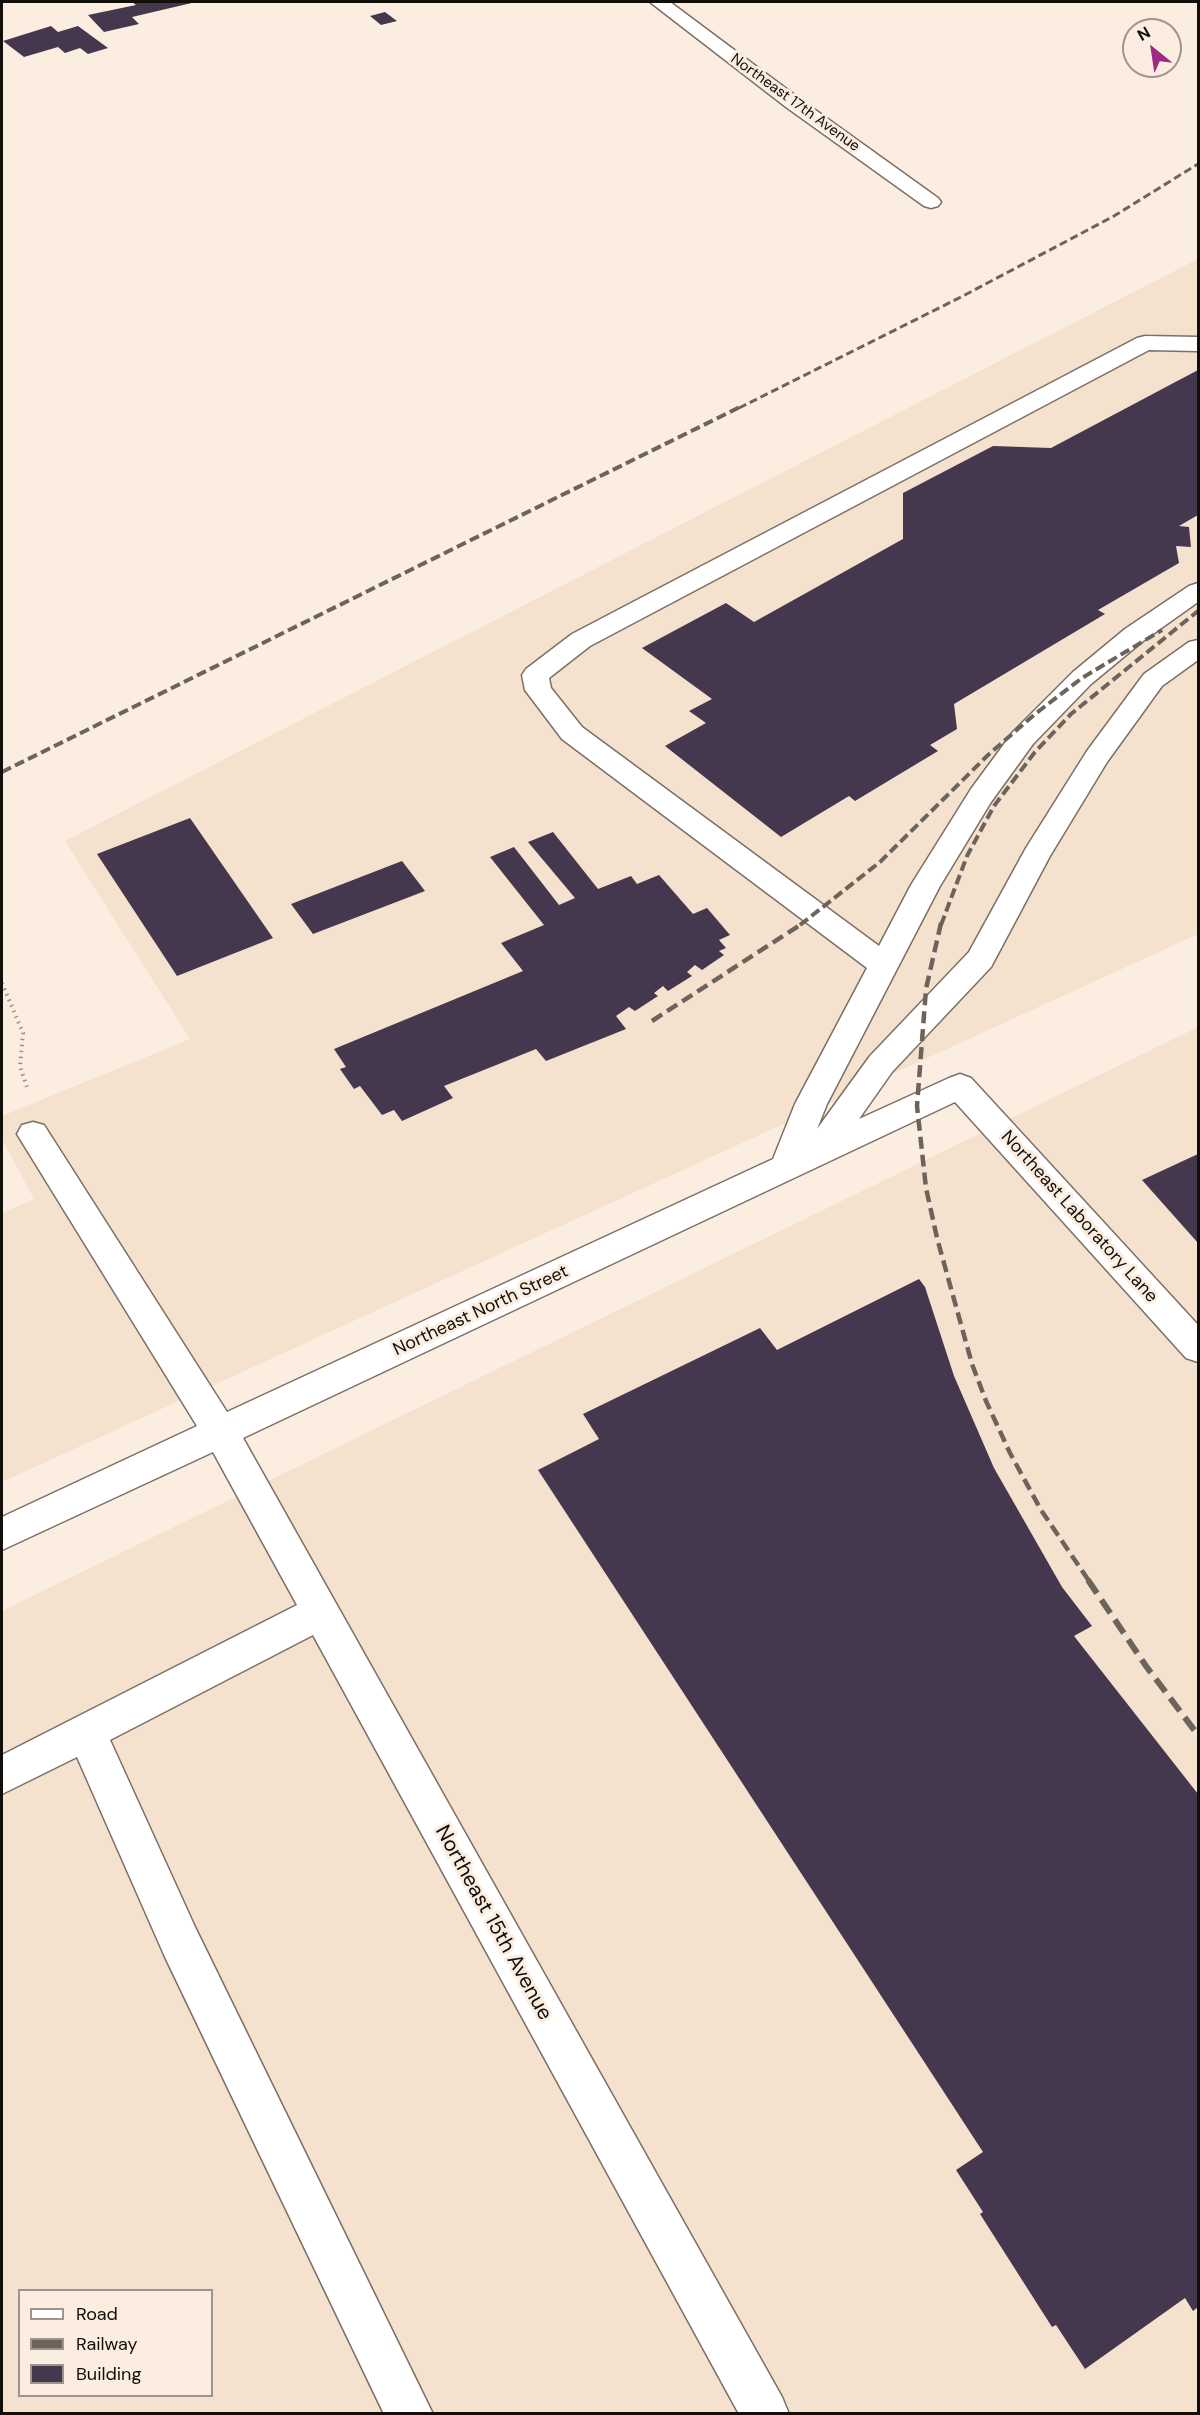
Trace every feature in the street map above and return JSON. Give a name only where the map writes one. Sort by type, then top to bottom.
[{"type":"street","name":"Northeast 17th Avenue","points":[[659,2],[793,103],[931,202]]},
{"type":"street","points":[[884,965],[572,733],[538,690],[535,675],[581,640],[1145,343],[1198,344]]},
{"type":"street","points":[[786,1167],[811,1104],[926,885],[981,796],[1023,738],[1090,671],[1134,635],[1198,591]]},
{"type":"street","points":[[818,1153],[882,1064],[980,959],[1042,845],[1097,757],[1153,680],[1198,648]]},
{"type":"street","name":"Northeast North Street","points":[[2,1534],[960,1086]]},
{"type":"street","name":"Northeast Laboratory Lane","points":[[960,1086],[1198,1348]]},
{"type":"street","name":"Northeast 15th Avenue","points":[[33,1134],[221,1433],[765,2414]]},
{"type":"street","points":[[2,1775],[321,1612]]},
{"type":"street","points":[[86,1732],[180,1942],[409,2414]]},
{"type":"path","points":[[2,983],[23,1033],[20,1067],[32,1101]]},
{"type":"shaded area","points":[[1198,259],[1198,934],[2,1482],[2,1213],[34,1199],[2,1139],[2,1116],[190,1039],[65,841]]},
{"type":"shaded area","points":[[1198,1027],[1198,2413],[2,2413],[2,1611]]},
{"type":"building","points":[[132,2],[196,2],[132,17],[139,24],[104,32],[88,15],[136,5]]},
{"type":"building","points":[[385,12],[397,21],[381,25],[370,16]]},
{"type":"building","points":[[51,26],[58,32],[78,26],[108,48],[88,54],[80,48],[65,53],[58,47],[24,57],[3,41]]},
{"type":"building","points":[[1198,370],[1198,515],[1179,526],[1189,527],[1191,547],[1176,546],[1179,563],[1098,610],[1105,614],[954,704],[957,729],[930,745],[938,751],[855,801],[849,796],[781,837],[665,746],[706,723],[689,711],[712,699],[642,648],[726,603],[754,622],[903,539],[903,493],[993,446],[1051,448]]},
{"type":"building","points":[[190,818],[273,938],[177,976],[97,854]]},
{"type":"building","points":[[553,832],[598,889],[631,876],[637,884],[659,875],[693,914],[707,908],[730,935],[719,940],[726,948],[719,951],[724,955],[702,970],[695,965],[687,972],[692,976],[668,991],[663,986],[654,993],[658,996],[635,1011],[629,1007],[616,1016],[626,1029],[546,1061],[536,1049],[444,1086],[453,1098],[402,1121],[394,1110],[382,1115],[360,1086],[354,1089],[340,1069],[346,1067],[334,1049],[523,971],[501,943],[544,925],[490,857],[514,847],[559,905],[575,898],[528,842]]},
{"type":"building","points":[[402,861],[425,891],[313,934],[291,904]]},
{"type":"building","points":[[1198,1154],[1198,1243],[1142,1180]]},
{"type":"building","points":[[919,1279],[925,1287],[954,1376],[994,1468],[1062,1587],[1092,1626],[1074,1636],[1198,1794],[1198,2307],[1193,2311],[1185,2298],[1085,2369],[1056,2325],[1052,2327],[980,2214],[983,2212],[956,2170],[983,2152],[538,1470],[599,1439],[583,1414],[760,1328],[777,1350]]},
{"type":"railway","points":[[739,408],[963,296],[1114,216],[1198,164]]},
{"type":"railway","points":[[2,772],[742,406]]},
{"type":"railway","points":[[941,925],[967,856],[994,806],[1035,752],[1071,714],[1198,611]]},
{"type":"railway","points":[[800,925],[880,862],[987,756],[1035,714],[1082,678],[1162,630]]},
{"type":"railway","points":[[941,923],[926,989],[917,1106],[926,1188],[937,1238],[972,1364],[986,1401],[1010,1453],[1041,1510],[1089,1581]]},
{"type":"railway","points":[[652,1021],[800,925]]},
{"type":"railway","points":[[1088,1580],[1146,1666],[1198,1735]]}]
